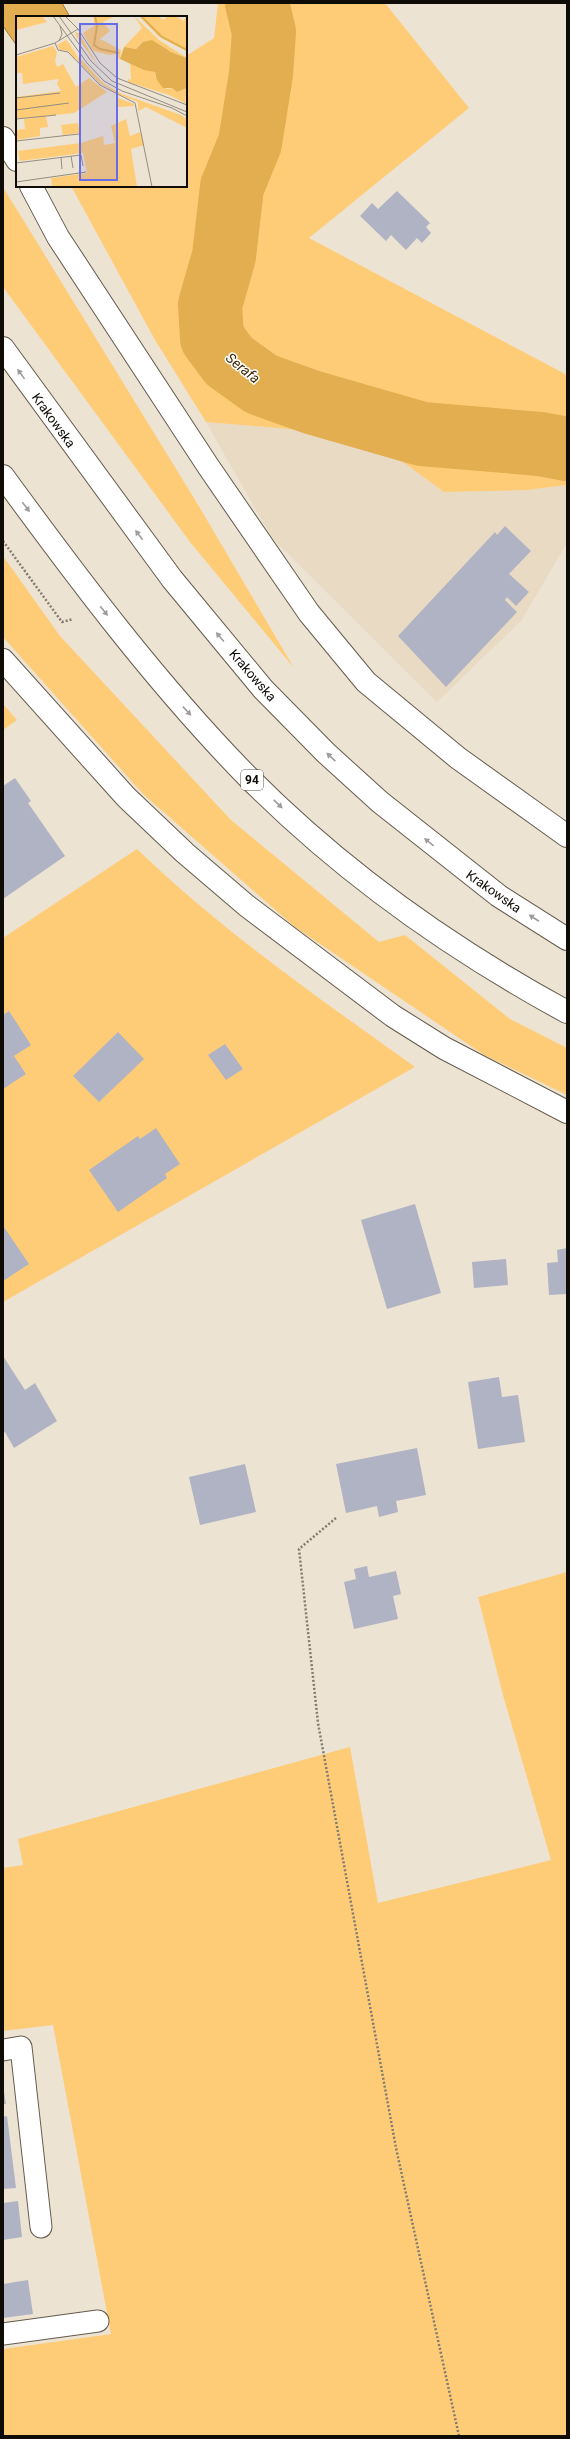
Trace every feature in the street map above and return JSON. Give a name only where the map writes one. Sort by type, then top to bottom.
[{"type":"street","points":[[3,138],[16,158]]},
{"type":"street","points":[[32,187],[58,237],[208,466],[309,613],[366,682],[458,758],[567,836]]},
{"type":"street","name":"Krakowska","points":[[3,348],[172,579],[263,689],[326,753],[380,802],[499,896],[567,939]]},
{"type":"street","name":"94","points":[[3,476],[103,610],[174,698],[248,777],[305,830],[381,893],[444,937],[519,986],[567,1012]]},
{"type":"street","points":[[3,660],[126,797],[185,853],[247,906],[393,1016],[444,1048],[567,1112]]},
{"type":"lane","points":[[3,2050],[22,2047],[41,2227]]},
{"type":"lane","points":[[3,2334],[98,2321]]},
{"type":"path","points":[[3,541],[62,622],[103,610]]},
{"type":"path","points":[[336,1518],[299,1549],[318,1723],[396,2148],[459,2436]]},
{"type":"shaded area","points":[[3,3],[62,3],[69,16],[16,16],[16,45],[3,26]]},
{"type":"shaded area","points":[[218,3],[385,3],[469,108],[309,238],[567,375],[567,485],[527,490],[444,492],[385,449],[313,431],[206,422],[155,340],[72,187],[187,187],[187,55],[214,38]]},
{"type":"shaded area","points":[[3,187],[197,503],[294,668],[190,542],[3,287]]},
{"type":"shaded area","points":[[206,422],[313,431],[385,449],[444,492],[527,490],[567,485],[567,543],[521,621],[437,702],[272,538]]},
{"type":"shaded area","points":[[3,556],[60,636],[231,820],[379,942],[405,935],[510,1019],[567,1048],[567,1095],[484,1055],[295,927],[143,794],[3,637]]},
{"type":"shaded area","points":[[3,704],[17,720],[3,730]]},
{"type":"shaded area","points":[[137,849],[169,879],[237,936],[415,1067],[3,1302],[3,938]]},
{"type":"shaded area","points":[[567,1572],[567,2436],[3,2436],[3,2349],[111,2334],[53,2025],[3,2031],[3,1868],[23,1865],[18,1839],[350,1747],[378,1903],[551,1860],[503,1695],[478,1597]]},
{"type":"building","points":[[397,191],[430,223],[426,227],[431,233],[422,243],[417,238],[406,250],[391,235],[386,241],[360,216],[372,203],[378,209]]},
{"type":"building","points":[[505,526],[531,551],[509,574],[529,592],[516,606],[507,597],[505,600],[517,612],[446,687],[398,636],[495,532],[497,535]]},
{"type":"building","points":[[15,778],[31,801],[28,803],[65,856],[3,899],[3,786]]},
{"type":"building","points":[[9,1011],[31,1045],[14,1056],[26,1074],[3,1089],[3,1015]]},
{"type":"building","points":[[118,1032],[144,1059],[99,1102],[73,1076]]},
{"type":"building","points":[[225,1044],[243,1069],[226,1080],[208,1055]]},
{"type":"building","points":[[156,1128],[180,1164],[165,1174],[167,1178],[118,1212],[89,1170],[138,1136],[140,1139]]},
{"type":"building","points":[[415,1204],[441,1293],[387,1309],[361,1220]]},
{"type":"building","points":[[4,1227],[29,1264],[3,1281],[3,1228]]},
{"type":"building","points":[[567,1248],[566,1294],[549,1295],[547,1263],[558,1262],[557,1250]]},
{"type":"building","points":[[506,1259],[508,1285],[474,1288],[472,1262]]},
{"type":"building","points":[[3,1356],[25,1390],[35,1383],[57,1421],[14,1448],[5,1432],[3,1433]]},
{"type":"building","points":[[499,1377],[502,1397],[518,1395],[525,1442],[478,1449],[468,1382]]},
{"type":"building","points":[[417,1448],[426,1495],[396,1501],[398,1512],[379,1517],[377,1506],[346,1513],[336,1464]]},
{"type":"building","points":[[245,1464],[256,1512],[200,1525],[189,1477]]},
{"type":"building","points":[[367,1566],[369,1577],[396,1571],[401,1594],[393,1596],[398,1619],[354,1629],[344,1582],[356,1579],[354,1569]]},
{"type":"building","points":[[3,2086],[6,2104],[3,2104]]},
{"type":"building","points":[[7,2116],[16,2188],[3,2189],[3,2117]]},
{"type":"building","points":[[18,2201],[22,2237],[3,2240],[3,2203]]},
{"type":"building","points":[[28,2280],[33,2314],[3,2318],[3,2284]]},
{"type":"waterway","name":"Serafa","points":[[257,3],[264,32],[261,74],[250,143],[232,187],[224,256],[210,305],[212,338],[229,361],[261,384],[311,402],[422,434],[540,444],[567,449]]}]
